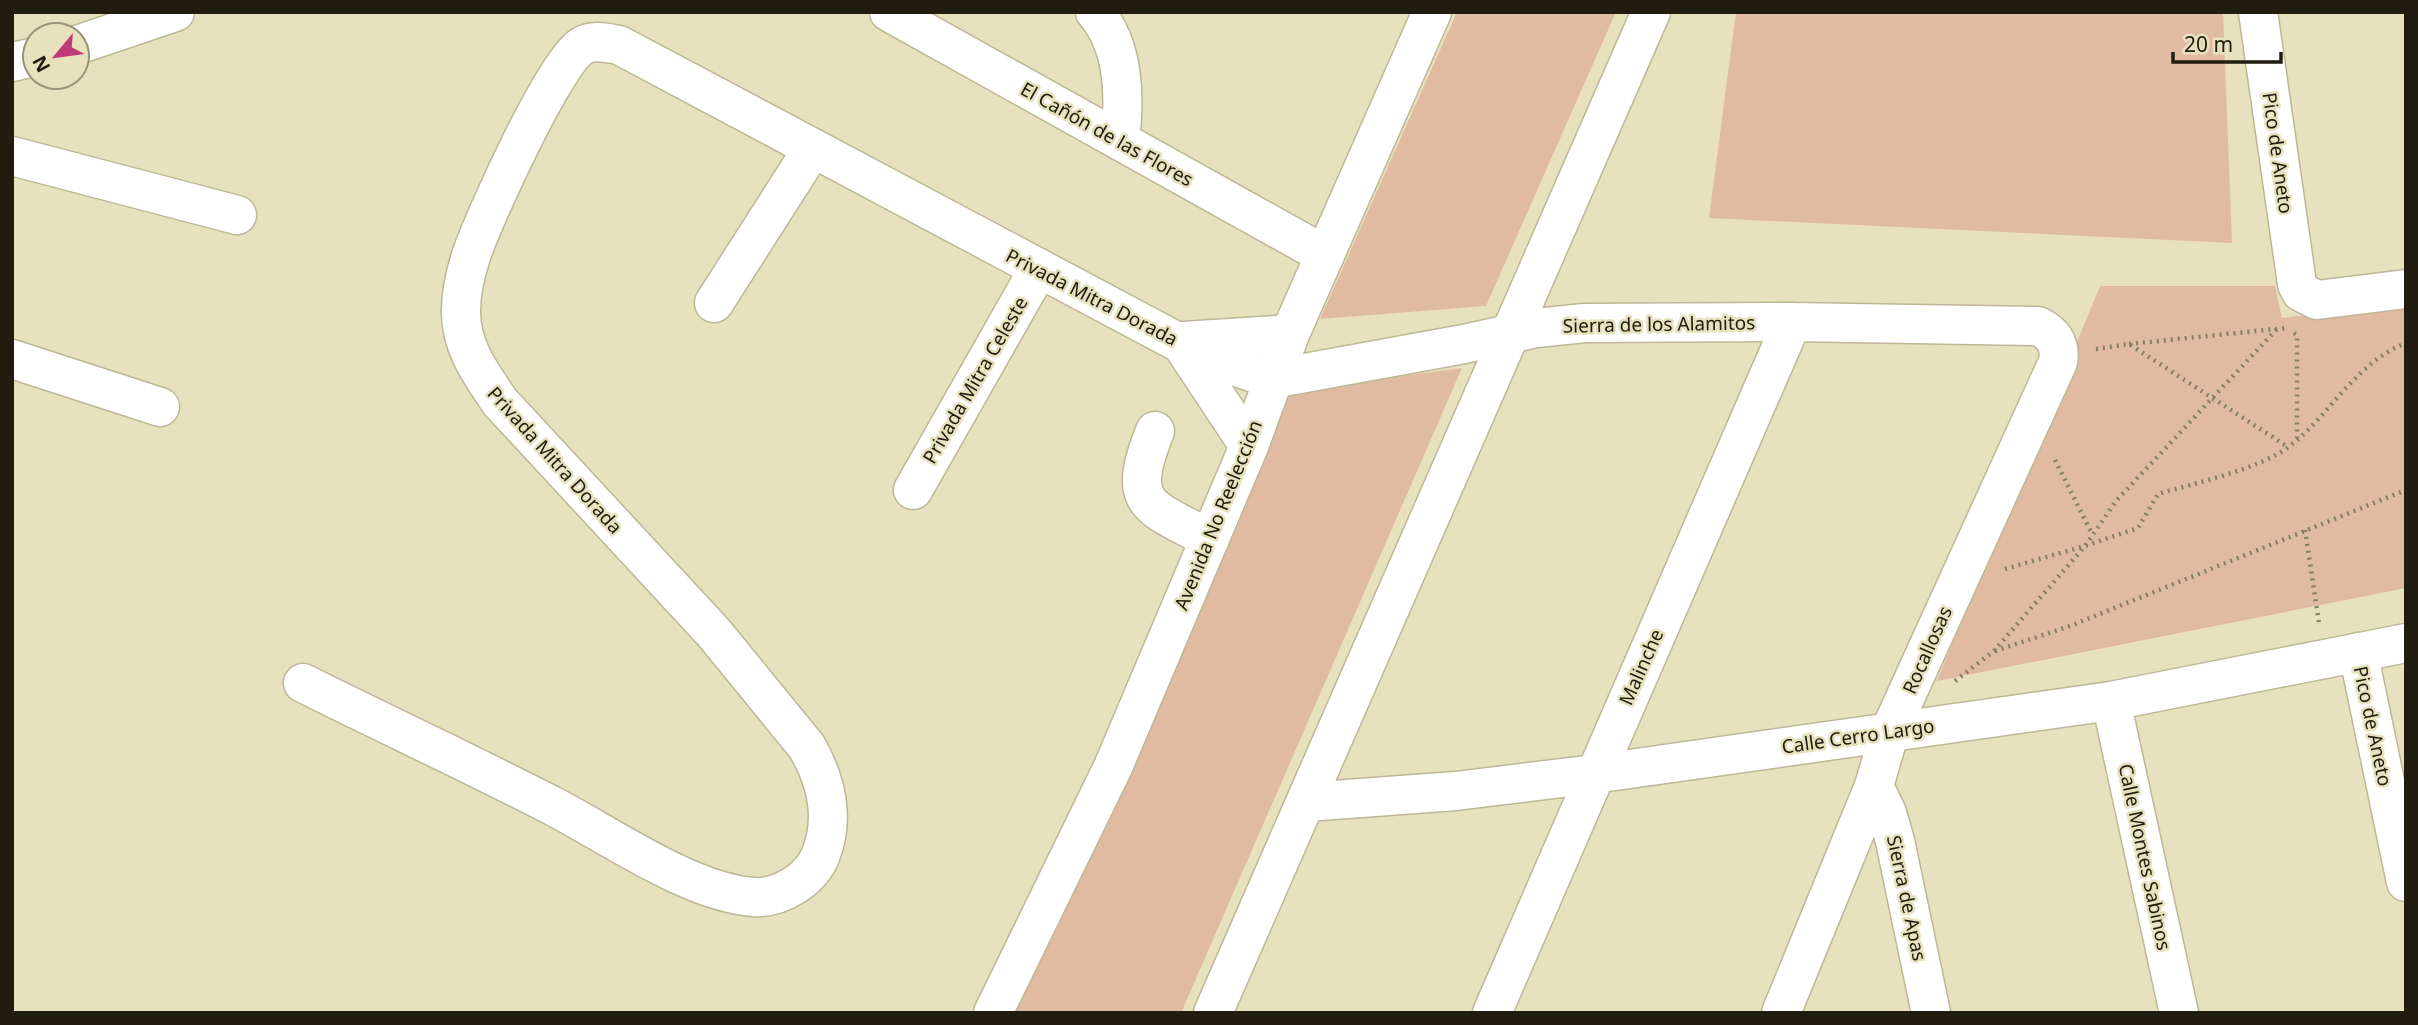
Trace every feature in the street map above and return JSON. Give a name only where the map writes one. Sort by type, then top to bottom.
[{"type":"street","points":[[91,40],[175,12]]},
{"type":"street","name":"El Cañón de las Flores","points":[[889,12],[1325,255]]},
{"type":"street","points":[[1095,12],[1109,36],[1123,84],[1125,105],[1120,141]]},
{"type":"street","name":"Avenida No Reelección","points":[[992,1013],[1113,767],[1249,446],[1290,334],[1432,12]]},
{"type":"street","points":[[1213,1013],[1513,333],[1651,12]]},
{"type":"street","name":"Pico de Aneto","points":[[2258,12],[2295,276],[2301,292],[2316,300],[2406,289]]},
{"type":"street","name":"Privada Mitra Dorada","points":[[303,683],[709,887],[757,897],[794,886],[818,863],[829,823],[819,767],[807,747],[713,633],[500,402],[475,366],[463,335],[463,285],[472,252],[495,198],[547,93],[571,56],[583,45],[596,42],[619,45],[1038,270],[1218,362],[1272,379]]},
{"type":"street","points":[[714,303],[813,148]]},
{"type":"street","points":[[12,156],[237,215]]},
{"type":"street","name":"Privada Mitra Celeste","points":[[913,490],[1038,270]]},
{"type":"street","name":"Sierra de los Alamitos","points":[[1272,379],[1513,333],[1586,324],[1792,322],[2028,326],[2055,343]]},
{"type":"street","name":"Malinche","points":[[1492,1013],[1792,322]]},
{"type":"street","points":[[1179,341],[1240,340],[1290,334]]},
{"type":"street","points":[[1179,341],[1249,446]]},
{"type":"street","name":"Rocallosas","points":[[1781,1013],[1874,786],[1890,731],[2029,425],[2055,343]]},
{"type":"street","points":[[12,359],[160,407]]},
{"type":"street","points":[[1155,431],[1140,476],[1144,497],[1162,514],[1210,539]]},
{"type":"street","name":"Calle Cerro Largo","points":[[1306,802],[1456,791],[1594,774],[2111,701],[2406,643]]},
{"type":"street","name":"Pico de Aneto","points":[[2341,655],[2406,881]]},
{"type":"street","name":"Calle Montes Sabinos","points":[[2111,701],[2179,1013]]},
{"type":"street","name":"Sierra de Apas","points":[[1874,786],[1887,814],[1895,842],[1931,1013]]},
{"type":"path","points":[[2055,343],[2129,344],[2287,328],[2297,335],[2297,439]]},
{"type":"path","points":[[1953,683],[1994,651],[2085,546],[2116,501],[2277,329]]},
{"type":"path","points":[[1961,574],[2016,567],[2138,528],[2158,494],[2245,468],[2289,447],[2364,370],[2406,343]]},
{"type":"path","points":[[2129,344],[2289,447]]},
{"type":"path","points":[[2029,425],[2051,454],[2092,534]]},
{"type":"path","points":[[1994,651],[2070,626],[2406,489]]},
{"type":"path","points":[[2305,530],[2341,655]]},
{"type":"shaded area","points":[[1457,12],[1616,12],[1486,306],[1320,319]]},
{"type":"shaded area","points":[[1736,12],[2223,12],[2232,243],[1709,218]]},
{"type":"shaded area","points":[[2100,286],[2275,286],[2282,318],[2406,302],[2406,588],[1937,681]]},
{"type":"shaded area","points":[[1462,368],[1181,1013],[1013,1013],[1288,391]]}]
